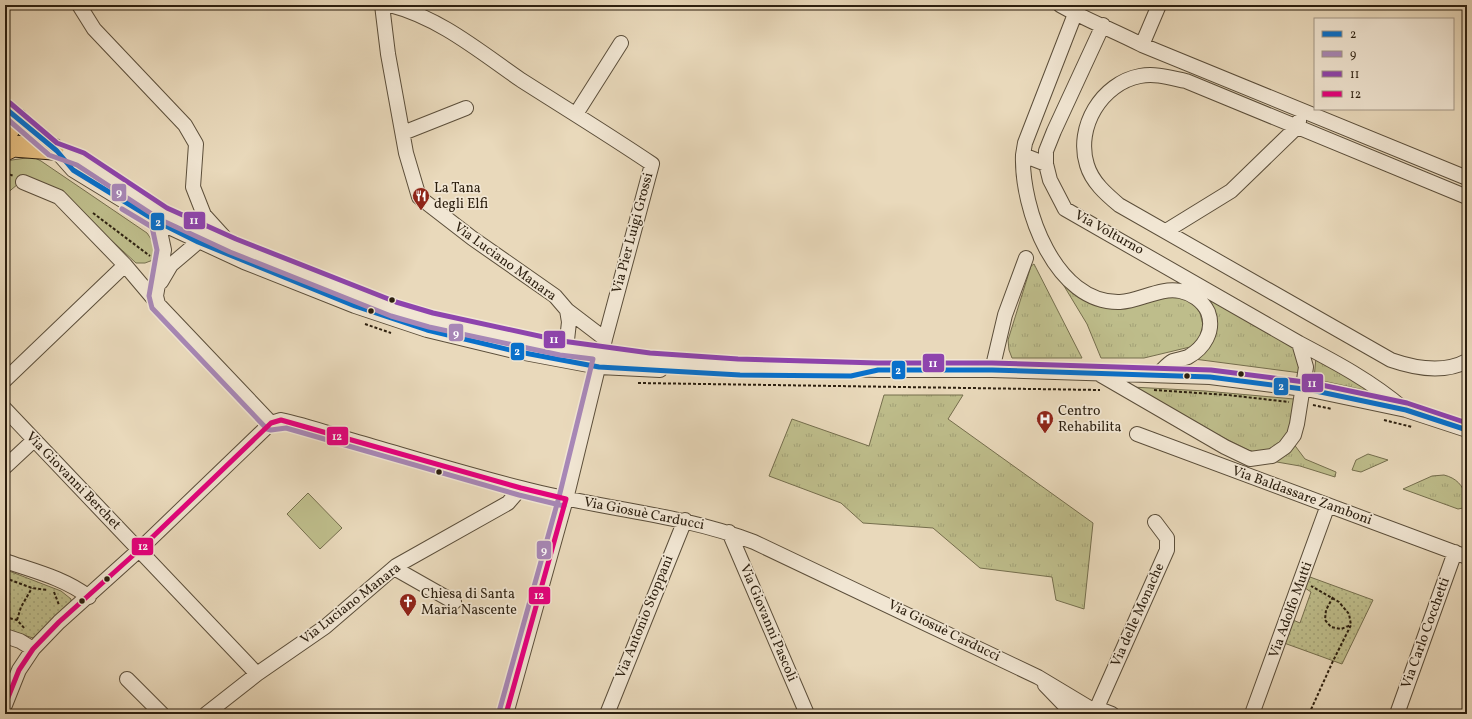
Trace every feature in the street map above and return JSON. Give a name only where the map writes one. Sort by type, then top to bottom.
[{"type":"highway","points":[[5,150],[13,146],[55,150]]},
{"type":"street","points":[[79,5],[94,29],[185,125],[196,144],[193,187],[204,215],[233,245]]},
{"type":"street","name":"Via Luciano Manara","points":[[382,5],[388,54],[403,133],[419,197],[472,238],[555,296],[567,310],[605,339]]},
{"type":"street","name":"Via Pier Luigi Grossi","points":[[390,5],[406,9],[457,34],[521,80],[652,164],[605,339],[566,499],[506,714]]},
{"type":"street","points":[[1060,5],[1075,14],[1103,25],[1142,45],[1467,178]]},
{"type":"street","points":[[1142,45],[1159,5]]},
{"type":"street","points":[[1075,14],[1025,143],[1022,169],[1027,202],[1036,226],[1061,272],[1073,285],[1090,296],[1120,302],[1142,298],[1166,291],[1179,291],[1200,300],[1208,311],[1210,326],[1206,342],[1187,357],[1172,362],[1157,375]]},
{"type":"street","points":[[1023,155],[1046,164],[1046,151],[1054,131],[1103,25]]},
{"type":"street","points":[[576,114],[621,43]]},
{"type":"street","points":[[1467,197],[1296,128],[1186,81],[1160,75],[1140,76],[1122,83],[1105,95],[1094,109],[1087,127],[1084,145],[1087,165],[1095,182],[1118,205],[1391,360],[1412,367],[1437,369],[1467,361]]},
{"type":"street","points":[[403,133],[466,108]]},
{"type":"street","points":[[1166,231],[1231,191],[1296,128],[1304,111]]},
{"type":"street","name":"Via Volturno","points":[[8,117],[55,150],[73,170],[158,222],[198,242],[355,306],[427,330],[514,351],[748,375],[851,376],[878,370],[992,370],[1210,377],[1303,388],[1406,410],[1467,430]]},
{"type":"street","name":"Via Volturno","points":[[55,150],[80,159],[164,214],[233,245],[394,309],[431,320],[561,348],[600,360]]},
{"type":"street","name":"Via Volturno","points":[[1046,164],[1050,180],[1065,209],[1381,389],[1406,410]]},
{"type":"street","points":[[5,705],[19,670],[33,649],[67,615],[89,597],[139,550],[271,423],[158,304],[125,265],[59,197],[23,182]]},
{"type":"street","points":[[158,222],[164,250],[157,287],[156,296],[158,304]]},
{"type":"street","points":[[157,287],[171,265],[198,242]]},
{"type":"street","points":[[992,370],[1005,315],[1026,258]]},
{"type":"street","points":[[5,380],[125,265]]},
{"type":"street","name":"Via Luciano Manara","points":[[561,348],[567,340],[569,322],[567,310]]},
{"type":"street","points":[[1097,373],[1225,447],[1250,459],[1272,456],[1285,447],[1295,437],[1306,367],[1299,343]]},
{"type":"street","name":"Via Giovanni Berchet","points":[[5,409],[257,674]]},
{"type":"street","name":"Via Giosuè Carducci","points":[[271,423],[277,421],[287,421],[521,488],[566,499],[618,507],[684,520],[730,532],[1038,677],[1100,712]]},
{"type":"street","name":"Via Baldassare Zamboni","points":[[1137,434],[1461,555]]},
{"type":"street","points":[[5,467],[34,440]]},
{"type":"street","name":"Via Luciano Manara","points":[[206,714],[257,674],[325,627],[394,568],[508,503],[521,488]]},
{"type":"street","name":"Via Adolfo Mutti","points":[[1252,714],[1328,505]]},
{"type":"street","name":"Via Antonio Stoppani","points":[[607,714],[684,520]]},
{"type":"street","name":"Via delle Monache","points":[[1100,712],[1099,703],[1167,550],[1167,538],[1155,522]]},
{"type":"street","name":"Via Giovanni Pascoli","points":[[730,532],[807,714]]},
{"type":"street","name":"Via Carlo Cocchetti","points":[[1397,714],[1461,555]]},
{"type":"street","points":[[5,561],[75,586],[89,597]]},
{"type":"street","points":[[394,568],[454,602]]},
{"type":"street","points":[[5,636],[20,641],[33,649]]},
{"type":"street","name":"Via Giosuè Carducci","points":[[1038,677],[1073,714]]},
{"type":"street","points":[[128,679],[162,714]]},
{"type":"path","points":[[5,578],[32,588],[54,592],[60,607],[67,615]]},
{"type":"path","points":[[1301,582],[1333,597],[1339,602],[1349,614],[1351,625],[1333,660],[1309,714]]},
{"type":"path","points":[[17,620],[21,607],[32,588]]},
{"type":"path","points":[[1333,597],[1326,610],[1325,620],[1332,627],[1341,629],[1351,625]]},
{"type":"path","points":[[5,617],[17,620],[26,630]]},
{"type":"green space","points":[[33,157],[147,233],[154,246],[155,252],[153,260],[145,263],[136,263],[60,193],[18,184],[5,195],[5,163],[12,160]]},
{"type":"green space","points":[[1034,264],[1082,358],[1012,358],[1008,340],[1031,266]]},
{"type":"green space","points":[[1061,281],[1094,304],[1170,296],[1184,297],[1194,304],[1200,313],[1203,325],[1200,337],[1190,347],[1144,358],[1101,358],[1087,324]]},
{"type":"green space","points":[[1208,299],[1293,347],[1298,355],[1301,373],[1194,359],[1208,346],[1215,332],[1215,317],[1213,308]]},
{"type":"green space","points":[[1316,357],[1373,392],[1314,379]]},
{"type":"green space","points":[[1132,387],[1205,391],[1294,399],[1289,432],[1279,447],[1257,453],[1206,429]]},
{"type":"green space","points":[[884,395],[963,395],[948,419],[1093,523],[1084,609],[1056,600],[1052,577],[980,568],[933,528],[863,523],[841,503],[769,476],[792,419],[869,446]]},
{"type":"green space","points":[[1293,443],[1305,459],[1336,472],[1335,477],[1300,466],[1271,461]]},
{"type":"green space","points":[[1368,454],[1388,460],[1361,472],[1352,470],[1356,460]]},
{"type":"green space","points":[[1444,475],[1455,480],[1463,489],[1466,497],[1463,508],[1458,509],[1403,489],[1432,476]]},
{"type":"green space","points":[[308,493],[342,528],[320,549],[287,514]]},
{"type":"green space","points":[[9,571],[61,591],[71,599],[71,606],[33,638],[5,629],[5,574]]},
{"type":"green space","points":[[1310,577],[1373,600],[1342,664],[1284,643],[1293,620],[1300,623],[1311,592],[1305,588]]},
{"type":"transit line","name":"11","points":[[10,103],[57,143],[84,153],[167,208],[236,239],[396,302],[433,313],[562,341],[650,353],[738,359],[878,363],[992,363],[1211,370],[1312,383],[1407,403],[1467,423]]},
{"type":"transit line","name":"2","points":[[5,108],[57,151],[73,170],[158,222],[198,242],[355,306],[427,330],[514,351],[599,367],[740,375],[851,376],[878,370],[992,370],[1210,377],[1311,390],[1406,410],[1467,430]]},
{"type":"transit line","name":"9","points":[[5,117],[49,155],[77,165],[161,220],[230,252],[391,316],[429,327],[560,355],[593,359],[559,497],[499,712]]},
{"type":"transit line","name":"9","points":[[122,209],[152,227],[157,250],[149,296],[152,308],[267,429],[271,430],[286,428],[519,495],[564,506]]},
{"type":"transit line","name":"12","points":[[5,705],[19,670],[33,649],[59,622],[139,550],[271,423],[281,420],[521,488],[566,499],[506,714]]},
{"type":"place","name":"La Tana degli Elfi","points":[[421,211]]},
{"type":"place","name":"Centro Rehabilita","points":[[1045,434]]},
{"type":"place","name":"Chiesa di Santa Maria Nascente","points":[[408,617]]}]
